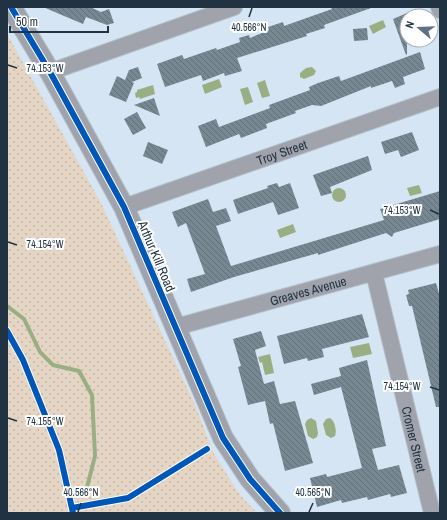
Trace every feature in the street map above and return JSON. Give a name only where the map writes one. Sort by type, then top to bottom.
[{"type":"street","name":"Arthur Kill Road","points":[[11,7],[50,72],[124,207],[223,438],[250,479],[280,513]]},
{"type":"street","points":[[50,72],[234,7]]},
{"type":"street","name":"Troy Street","points":[[124,207],[440,97]]},
{"type":"street","name":"Greaves Avenue","points":[[176,327],[440,254]]},
{"type":"street","name":"Cromer Street","points":[[374,273],[432,513]]},
{"type":"path","points":[[7,330],[23,360],[59,450],[73,513]]},
{"type":"path","points":[[72,508],[128,498],[207,448]]},
{"type":"shaded area","points":[[383,20],[386,27],[373,34],[369,26]]},
{"type":"shaded area","points":[[7,34],[101,203],[195,405],[214,454],[240,495],[257,513],[7,513]]},
{"type":"shaded area","points":[[312,67],[316,71],[314,75],[304,79],[300,77],[300,73],[306,68]]},
{"type":"shaded area","points":[[219,79],[222,87],[205,94],[202,85]]},
{"type":"shaded area","points":[[265,80],[270,96],[262,98],[257,83]]},
{"type":"shaded area","points":[[153,85],[155,94],[140,99],[139,97],[136,98],[135,93],[137,90]]},
{"type":"shaded area","points":[[248,87],[253,102],[245,105],[240,89]]},
{"type":"shaded area","points":[[419,185],[422,193],[410,196],[407,188]]},
{"type":"shaded area","points":[[336,188],[342,188],[346,192],[346,198],[342,202],[336,202],[332,198],[332,192]]},
{"type":"shaded area","points":[[293,224],[296,232],[280,238],[277,230]]},
{"type":"shaded area","points":[[369,343],[372,354],[353,358],[350,347]]},
{"type":"shaded area","points":[[270,354],[274,373],[265,375],[262,362],[260,363],[258,357]]},
{"type":"shaded area","points":[[311,418],[316,421],[318,433],[317,437],[313,439],[308,436],[305,424],[307,420]]},
{"type":"shaded area","points":[[330,418],[335,426],[336,432],[335,436],[331,438],[326,435],[323,424],[326,419]]},
{"type":"building","points":[[43,7],[90,7],[101,12],[109,9],[114,23],[107,25],[86,17],[83,24]]},
{"type":"building","points":[[331,7],[371,8],[324,25],[325,28],[306,34],[307,36],[237,58],[242,71],[225,76],[224,73],[203,81],[201,75],[165,87],[157,64],[182,55],[184,59],[216,48],[217,50],[240,42],[239,38],[249,35],[250,38],[269,30],[268,27],[283,22],[284,26],[332,9]]},
{"type":"building","points":[[399,16],[399,36],[393,19]]},
{"type":"building","points":[[367,28],[368,40],[354,41],[353,29]]},
{"type":"building","points":[[403,48],[407,48],[406,55]]},
{"type":"building","points":[[420,52],[425,69],[403,77],[405,84],[395,88],[392,81],[371,88],[371,86],[321,106],[312,105],[295,111],[296,113],[266,124],[267,128],[241,138],[239,134],[206,147],[198,126],[216,119],[219,127],[270,108],[269,105],[310,90],[309,87],[318,83],[339,76],[341,81]]},
{"type":"building","points":[[138,67],[142,78],[132,82],[134,83],[126,102],[109,95],[117,76],[125,80],[129,70]]},
{"type":"building","points":[[154,98],[160,116],[134,105]]},
{"type":"building","points":[[137,112],[146,128],[133,135],[124,119]]},
{"type":"building","points":[[412,132],[419,150],[401,157],[398,150],[385,154],[381,142]]},
{"type":"building","points":[[148,142],[168,150],[162,164],[143,156]]},
{"type":"building","points":[[368,156],[372,170],[330,187],[332,193],[321,196],[313,175]]},
{"type":"building","points":[[277,183],[279,187],[290,183],[299,208],[278,215],[273,202],[238,214],[233,200],[268,188],[267,186]]},
{"type":"building","points":[[440,191],[440,219],[394,233],[392,237],[386,233],[318,255],[318,253],[234,277],[191,292],[187,279],[205,274],[186,223],[178,227],[172,212],[208,199],[213,212],[226,208],[231,221],[216,226],[231,266],[384,220],[380,209]]},
{"type":"building","points":[[436,283],[440,297],[440,407],[436,407],[412,306],[409,306],[406,295],[409,294],[408,290]]},
{"type":"building","points":[[362,314],[369,337],[322,349],[324,357],[308,361],[307,358],[284,364],[277,336]]},
{"type":"building","points":[[261,331],[266,346],[255,350],[264,384],[274,381],[280,404],[295,401],[313,463],[285,471],[273,423],[270,424],[265,401],[248,405],[238,367],[241,366],[233,339]]},
{"type":"building","points":[[367,360],[386,446],[372,449],[378,470],[399,465],[407,493],[391,497],[390,494],[368,500],[367,497],[342,503],[341,500],[317,507],[310,478],[326,474],[327,477],[362,468],[341,387],[314,395],[311,384],[341,376],[339,368]]},
{"type":"waterway","points":[[7,306],[24,319],[40,352],[53,365],[79,371],[92,395],[95,456],[85,495]]},
{"type":"cycle path","points":[[11,7],[50,72],[124,207],[223,438],[250,479],[280,513]]},
{"type":"cycle path","points":[[7,331],[23,360],[59,450],[73,513]]},
{"type":"cycle path","points":[[72,508],[128,498],[207,449]]}]
